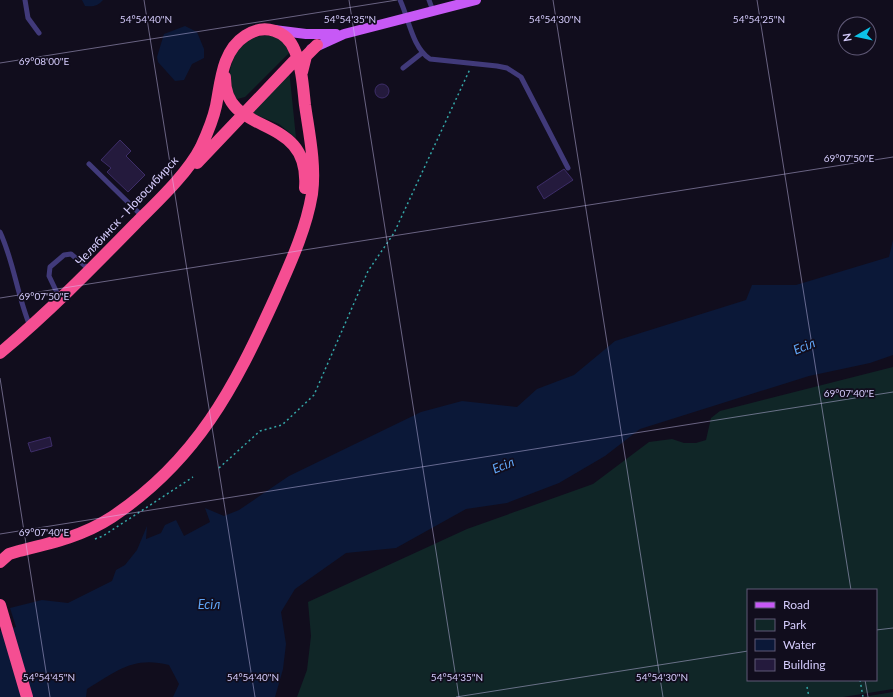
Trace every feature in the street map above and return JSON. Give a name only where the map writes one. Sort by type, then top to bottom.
[{"type":"highway","points":[[0,562],[6,556],[19,551],[76,536],[113,516],[165,475],[193,445],[213,418],[232,386],[288,268],[305,224],[312,194],[313,175],[303,85],[297,58],[288,38],[274,30]]},
{"type":"highway","name":"Челябинск - Новосибирск","points":[[0,354],[91,270],[153,206],[189,165],[200,150],[213,118],[226,61],[233,48],[242,38],[258,31],[274,30]]},
{"type":"highway","points":[[303,85],[304,62],[310,52],[317,45]]},
{"type":"highway","points":[[153,206],[297,58]]},
{"type":"highway","points":[[193,445],[221,400],[242,358],[297,222],[305,188],[303,164],[295,146],[282,134],[243,115],[233,106],[227,95],[225,82],[226,61]]},
{"type":"highway","points":[[227,95],[234,102],[244,104],[252,102],[262,95]]},
{"type":"highway","points":[[0,605],[27,697]]},
{"type":"main road","points":[[297,58],[317,45],[344,34],[407,16],[476,0]]},
{"type":"main road","points":[[274,30],[306,34],[344,34]]},
{"type":"lane","points":[[25,0],[28,18],[39,33]]},
{"type":"lane","points":[[400,0],[416,44],[422,53],[434,61],[507,68],[521,77],[568,168]]},
{"type":"lane","points":[[429,0],[433,11]]},
{"type":"lane","points":[[403,68],[422,53]]},
{"type":"lane","points":[[90,164],[142,217]]},
{"type":"lane","points":[[0,232],[9,250],[21,305],[30,327]]},
{"type":"lane","points":[[60,300],[49,276],[50,267],[64,255],[71,254],[91,270]]},
{"type":"path","points":[[219,468],[260,431],[282,425],[314,395],[368,271],[394,233],[472,64]]},
{"type":"path","points":[[860,681],[863,697]]},
{"type":"path","points":[[807,687],[809,697]]},
{"type":"green space","points":[[268,35],[283,39],[289,49],[289,53],[245,97],[237,99],[229,93],[232,63],[241,47],[248,41],[257,37]]},
{"type":"green space","points":[[289,69],[296,138],[279,124],[249,112]]},
{"type":"green space","points":[[893,367],[893,689],[843,697],[297,697],[307,670],[311,636],[308,602],[467,529],[593,484],[649,442],[672,439],[684,443],[696,443],[706,440],[711,418],[720,411]]},
{"type":"green space","points":[[893,692],[893,697],[863,697]]},
{"type":"water","points":[[82,0],[103,0],[95,6],[85,6]]},
{"type":"water","points":[[185,26],[197,32],[204,49],[204,58],[192,64],[184,80],[175,81],[158,62],[157,57],[164,34]]},
{"type":"water","name":"Есіл","points":[[893,240],[893,355],[870,363],[809,376],[640,429],[605,456],[559,483],[507,503],[466,509],[396,548],[346,553],[295,589],[281,612],[286,644],[283,669],[275,697],[173,697],[179,684],[169,665],[145,662],[126,667],[107,676],[87,689],[86,697],[0,697],[0,631],[16,627],[10,608],[42,600],[68,603],[112,581],[116,570],[125,565],[137,550],[147,526],[146,539],[161,533],[165,525],[176,520],[184,536],[210,522],[205,508],[224,516],[239,510],[289,476],[421,412],[462,401],[517,407],[537,389],[574,375],[615,341],[746,300],[752,285],[796,285],[889,257]]},
{"type":"building","points":[[379,84],[385,84],[389,88],[389,94],[385,98],[379,98],[375,94],[375,88]]},
{"type":"building","points":[[120,140],[131,151],[126,156],[145,175],[128,192],[107,172],[111,168],[101,160]]},
{"type":"building","points":[[564,169],[573,180],[544,199],[537,187]]},
{"type":"building","points":[[50,437],[52,446],[31,452],[28,443]]}]
